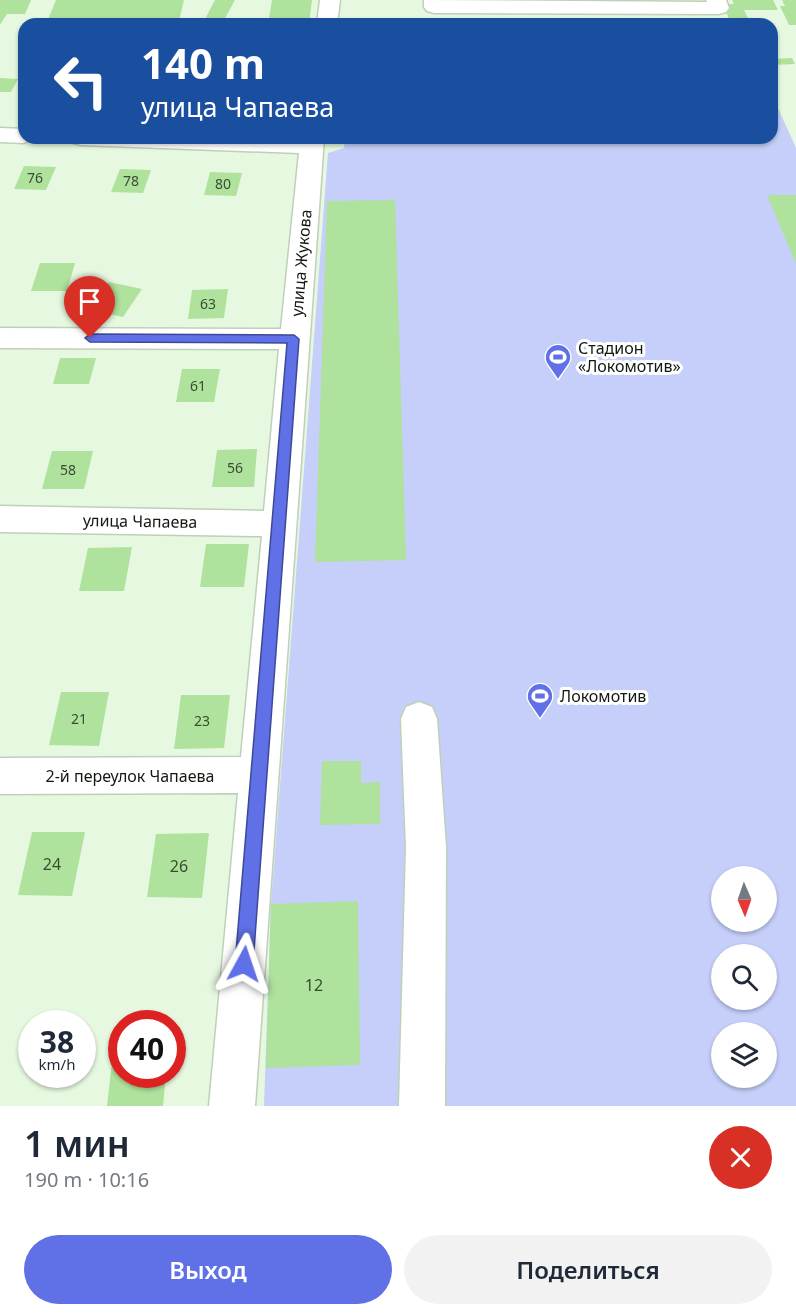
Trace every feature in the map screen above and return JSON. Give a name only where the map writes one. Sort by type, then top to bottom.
[{"type":"street","points":[[328,18],[330,0]]},
{"type":"street","points":[[434,0],[434,7],[714,8]]},
{"type":"street","points":[[0,135],[18,136]]},
{"type":"street","name":"улица Жукова","points":[[232,1106],[312,144]]},
{"type":"street","points":[[0,338],[294,339]]},
{"type":"street","name":"улица Чапаева","points":[[0,519],[280,524]]},
{"type":"street","points":[[419,719],[426,847],[422,1106]]},
{"type":"street","name":"2-й переулок Чапаева","points":[[0,776],[259,775]]},
{"type":"shaded area","name":"Локомотив","points":[[778,108],[796,148],[796,1106],[264,1106],[271,904],[328,153],[344,148],[344,144],[778,144]]},
{"type":"building","points":[[0,0],[31,0],[25,14],[7,14],[0,25]]},
{"type":"building","points":[[56,0],[184,0],[180,18],[49,18]]},
{"type":"building","points":[[215,0],[235,0],[225,18],[206,18]]},
{"type":"building","points":[[272,0],[312,0],[310,18],[269,18]]},
{"type":"building","points":[[732,0],[773,0],[778,10],[744,10],[748,18],[729,18],[723,4],[734,4]]},
{"type":"building","points":[[782,0],[796,0],[796,25],[789,25],[780,6],[785,6]]},
{"type":"building","points":[[792,58],[795,64],[778,65],[778,59]]},
{"type":"building","points":[[0,78],[18,79],[11,92],[0,92]]},
{"type":"building","points":[[24,166],[56,167],[46,190],[14,189]]},
{"type":"building","points":[[120,169],[151,170],[143,193],[111,192]]},
{"type":"building","points":[[210,172],[242,173],[236,196],[204,195]]},
{"type":"building","points":[[767,195],[796,195],[796,264]]},
{"type":"building","points":[[395,200],[406,560],[315,562],[327,201]]},
{"type":"building","points":[[40,263],[75,263],[67,291],[31,291]]},
{"type":"building","points":[[109,282],[142,289],[123,317],[90,310]]},
{"type":"building","points":[[228,289],[224,318],[188,319],[192,290]]},
{"type":"building","points":[[60,358],[96,358],[89,384],[53,384]]},
{"type":"building","points":[[182,369],[220,369],[214,402],[176,402]]},
{"type":"building","points":[[257,449],[254,487],[212,487],[217,450]]},
{"type":"building","points":[[52,451],[93,451],[84,489],[42,489]]},
{"type":"building","points":[[206,544],[249,544],[244,587],[200,587]]},
{"type":"building","points":[[132,547],[124,591],[79,591],[88,548]]},
{"type":"building","points":[[61,692],[109,692],[99,746],[49,745]]},
{"type":"building","points":[[181,695],[230,695],[224,748],[174,749]]},
{"type":"building","points":[[322,761],[361,761],[361,783],[380,782],[380,824],[320,825]]},
{"type":"building","points":[[32,832],[85,832],[72,896],[18,895]]},
{"type":"building","points":[[209,833],[202,898],[147,897],[156,834]]},
{"type":"building","points":[[358,901],[360,1065],[266,1068],[271,904]]},
{"type":"building","points":[[109,1088],[165,1088],[163,1106],[107,1106]]},
{"type":"place","name":"Стадион «Локомотив»","points":[[558,380]]},
{"type":"place","name":"Локомотив","points":[[540,719]]},
{"type":"route","points":[[90,338],[294,339],[244,964]]}]
